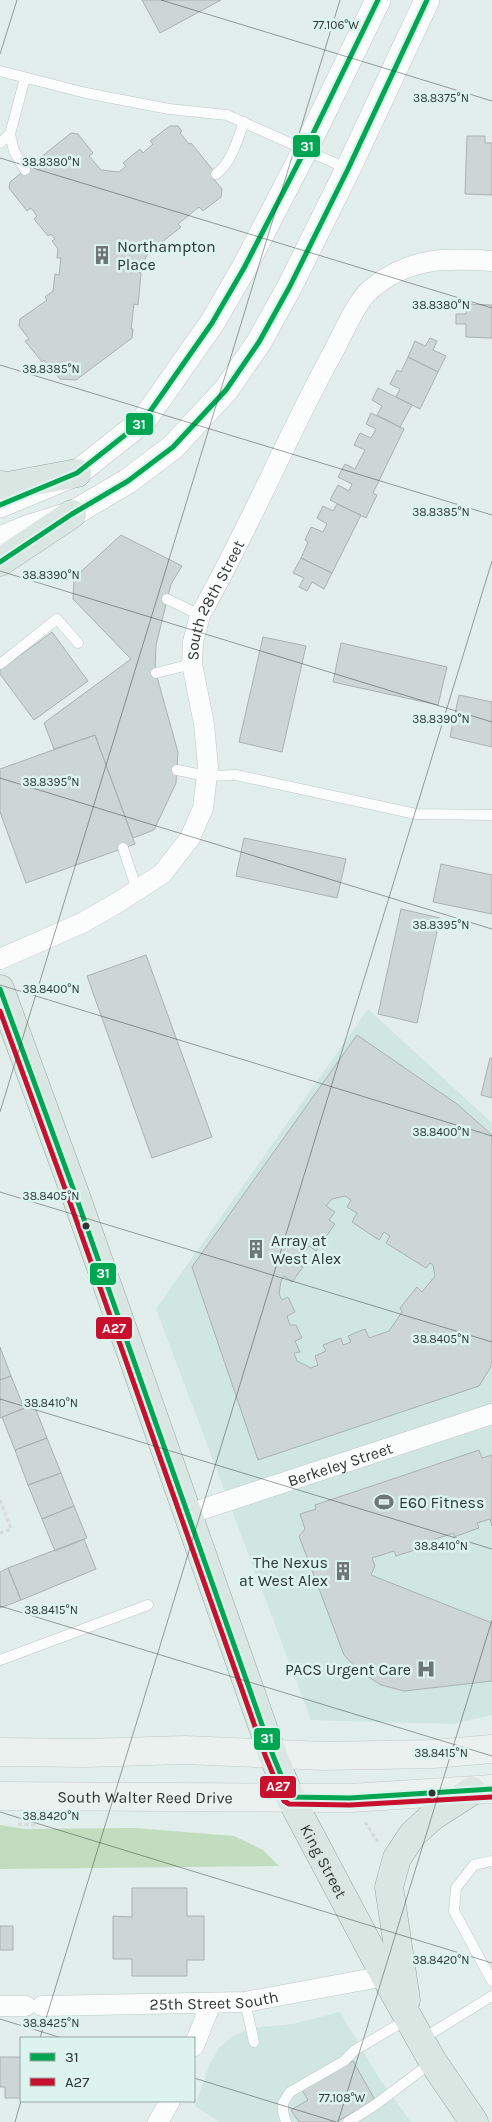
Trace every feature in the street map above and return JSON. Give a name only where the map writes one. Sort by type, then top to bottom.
[{"type":"main road","points":[[0,485],[8,486],[77,473]]},
{"type":"main road","points":[[0,562],[72,514]]},
{"type":"main road","name":"King Street","points":[[0,988],[272,1753],[290,1797],[421,2040],[474,2122]]},
{"type":"main road","points":[[0,1752],[86,1753],[184,1750],[325,1756],[433,1754],[492,1750]]},
{"type":"main road","points":[[421,2040],[389,1887],[397,1858],[413,1834],[433,1816],[482,1790]]},
{"type":"main road","name":"South Walter Reed Drive","points":[[0,1796],[350,1798],[482,1790]]},
{"type":"street","points":[[0,505],[77,473],[144,420],[212,323],[239,276],[305,150],[378,0]]},
{"type":"street","points":[[0,539],[27,528],[72,514],[128,481],[173,447],[226,390],[259,342],[290,286],[348,169],[426,0]]},
{"type":"street","name":"South 28th Street","points":[[0,959],[82,923],[137,890],[162,874],[190,838],[204,808],[208,767],[204,724],[192,664],[193,642],[200,615],[325,366],[356,309],[369,290],[392,274],[418,262],[444,260],[492,261]]},
{"type":"street","name":"Berkeley Street","points":[[188,1514],[492,1414]]},
{"type":"street","name":"25th Street South","points":[[0,2006],[245,2002],[385,1976]]},
{"type":"street","points":[[195,2044],[211,2004]]},
{"type":"street","points":[[158,2122],[169,2102]]},
{"type":"lane","points":[[0,71],[86,93],[169,109],[227,115],[348,169]]},
{"type":"lane","points":[[25,78],[10,134],[14,151],[25,170]]},
{"type":"lane","points":[[216,174],[222,170],[233,152],[244,122]]},
{"type":"lane","points":[[0,143],[10,134]]},
{"type":"lane","points":[[167,599],[200,615]]},
{"type":"lane","points":[[0,664],[57,619],[78,643]]},
{"type":"lane","points":[[156,673],[192,664]]},
{"type":"lane","points":[[177,770],[207,776],[236,775],[416,814],[492,815]]},
{"type":"lane","points":[[124,848],[137,890]]},
{"type":"lane","points":[[0,1660],[148,1605]]},
{"type":"lane","points":[[492,1862],[474,1866],[456,1888],[454,1911],[492,1981]]},
{"type":"lane","points":[[348,2122],[375,2105],[421,2040],[492,1996]]},
{"type":"lane","points":[[245,2002],[254,2042]]},
{"type":"lane","points":[[286,2122],[283,2103],[290,2092],[344,2061],[354,2050],[421,2040]]},
{"type":"path","points":[[0,1500],[11,1529],[0,1533]]},
{"type":"path","points":[[361,1815],[383,1849]]},
{"type":"shaded area","points":[[368,1009],[492,1123],[492,1715],[453,1724],[311,1720],[156,1309]]},
{"type":"shaded area","points":[[340,2012],[381,2081],[411,2122],[220,2122],[195,2106],[210,2063],[220,2047],[233,2036],[251,2028],[293,2024]]},
{"type":"green space","points":[[0,1825],[24,1829],[135,1828],[234,1836],[263,1850],[279,1866],[0,1869]]},
{"type":"building","points":[[142,0],[221,0],[160,33]]},
{"type":"building","name":"Northampton Place","points":[[170,126],[178,126],[182,131],[180,133],[189,144],[191,143],[216,174],[212,177],[222,189],[221,197],[203,211],[199,207],[178,224],[181,227],[157,246],[156,244],[147,250],[149,252],[141,266],[139,266],[138,272],[141,273],[138,305],[134,304],[131,329],[133,329],[132,338],[76,380],[60,379],[44,360],[42,362],[25,341],[29,339],[19,326],[20,319],[47,300],[45,297],[53,291],[55,274],[59,275],[61,258],[57,258],[58,249],[52,241],[55,239],[51,234],[48,236],[34,219],[37,216],[31,208],[27,211],[9,188],[10,182],[71,133],[78,134],[93,153],[89,156],[101,170],[119,172],[126,166],[123,163],[140,149],[143,153],[153,144],[150,141]]},
{"type":"building","points":[[467,136],[485,136],[485,143],[492,143],[492,195],[465,194]]},
{"type":"building","points":[[467,304],[492,305],[492,338],[466,337],[466,324],[456,324],[456,314],[466,314]]},
{"type":"building","points":[[430,338],[437,341],[433,350],[446,356],[438,372],[408,357],[415,341],[425,346]]},
{"type":"building","points":[[408,357],[438,372],[420,409],[396,397],[400,389],[390,384],[397,370],[401,372]]},
{"type":"building","points":[[378,388],[412,405],[400,427],[377,415],[382,406],[372,400]]},
{"type":"building","points":[[371,413],[404,429],[373,493],[377,495],[366,518],[330,500],[338,485],[349,491],[352,484],[338,477],[345,464],[355,469],[365,450],[354,445],[360,433],[371,438],[376,429],[366,424]]},
{"type":"building","points":[[337,504],[361,515],[332,573],[301,558],[308,542],[305,540],[311,527],[323,532],[327,524],[317,518],[323,506],[333,511]]},
{"type":"building","points":[[121,535],[182,566],[171,584],[156,645],[155,670],[178,752],[176,783],[154,830],[133,838],[95,735],[54,749],[44,723],[131,659],[73,599],[74,578]]},
{"type":"building","points":[[301,558],[332,573],[324,589],[312,582],[307,591],[299,587],[304,578],[293,573]]},
{"type":"building","points":[[52,632],[88,681],[34,720],[0,674],[0,670]]},
{"type":"building","points":[[263,637],[306,646],[282,752],[239,742]]},
{"type":"building","points":[[341,643],[447,667],[438,705],[333,682]]},
{"type":"building","points":[[459,695],[492,702],[492,747],[450,737]]},
{"type":"building","points":[[95,735],[135,844],[26,883],[0,812],[0,769]]},
{"type":"building","points":[[244,838],[346,859],[337,898],[236,876]]},
{"type":"building","points":[[441,864],[492,875],[492,914],[433,902]]},
{"type":"building","points":[[401,909],[440,918],[417,1023],[378,1014]]},
{"type":"building","points":[[146,955],[212,1137],[152,1158],[87,976]]},
{"type":"building","name":"Array at West Alex","points":[[357,1035],[457,1104],[492,1135],[492,1365],[479,1386],[258,1460],[192,1267]],"holes":[[[345,1196],[351,1200],[347,1207],[357,1213],[352,1222],[379,1240],[384,1232],[390,1236],[386,1243],[426,1268],[430,1263],[433,1265],[435,1276],[422,1292],[417,1287],[400,1308],[402,1312],[389,1331],[369,1338],[365,1329],[348,1336],[351,1342],[343,1345],[341,1338],[323,1345],[326,1351],[315,1356],[318,1365],[311,1368],[297,1361],[294,1353],[300,1352],[295,1341],[302,1338],[296,1325],[290,1325],[287,1316],[295,1312],[288,1297],[282,1300],[279,1294],[281,1281],[284,1276],[292,1282],[303,1267],[297,1263],[309,1246],[316,1251],[335,1224],[329,1220],[335,1212],[326,1206],[332,1199]]]},
{"type":"building","points":[[490,1058],[492,1058],[492,1098],[481,1095]]},
{"type":"building","points":[[0,1347],[11,1376],[0,1380]]},
{"type":"building","points":[[11,1376],[24,1408],[0,1418],[0,1380]]},
{"type":"building","points":[[34,1405],[47,1438],[15,1450],[2,1417]]},
{"type":"building","points":[[47,1438],[61,1473],[28,1485],[15,1450]]},
{"type":"building","name":"The Nexus at West Alex","points":[[479,1450],[482,1458],[492,1455],[492,1526],[490,1519],[477,1523],[479,1528],[454,1537],[454,1533],[432,1540],[433,1544],[396,1556],[394,1551],[372,1558],[375,1566],[371,1575],[492,1623],[492,1681],[404,1691],[381,1685],[358,1670],[344,1655],[299,1536],[305,1529],[300,1514],[316,1509],[315,1505]]},
{"type":"building","points":[[61,1473],[74,1506],[42,1519],[28,1485]]},
{"type":"building","points":[[74,1506],[87,1538],[55,1551],[42,1519]]},
{"type":"building","points":[[84,1539],[96,1569],[21,1600],[8,1568]]},
{"type":"building","points":[[8,1568],[21,1600],[0,1608],[0,1572]]},
{"type":"building","points":[[132,1888],[187,1888],[187,1916],[204,1916],[204,1960],[187,1960],[187,1976],[132,1976],[132,1959],[113,1959],[113,1916],[132,1917]]},
{"type":"building","points":[[0,1926],[13,1926],[13,1950],[0,1950]]},
{"type":"building","points":[[0,2057],[20,2057],[20,2098],[5,2098],[5,2087],[0,2087]]},
{"type":"building","points":[[353,2061],[375,2100],[336,2122],[299,2122],[291,2110],[308,2100],[302,2090]]},
{"type":"transit line","name":"31","points":[[0,505],[77,473],[144,420],[212,323],[244,268],[305,150],[378,0]]},
{"type":"transit line","name":"31","points":[[0,562],[72,514],[128,481],[173,447],[226,390],[259,342],[290,286],[348,169],[427,0]]},
{"type":"transit line","name":"31","points":[[0,989],[74,1191],[272,1753],[290,1797],[350,1798],[492,1789]]},
{"type":"transit line","name":"A27","points":[[0,1011],[67,1194],[265,1755],[284,1801],[289,1804],[350,1805],[492,1797]]},
{"type":"place","name":"Northampton Place","points":[[102,255]]},
{"type":"place","name":"Array at West Alex","points":[[256,1249]]},
{"type":"place","name":"E60 Fitness","points":[[384,1502]]},
{"type":"place","name":"The Nexus at West Alex","points":[[343,1571]]},
{"type":"place","name":"PACS Urgent Care","points":[[426,1669]]}]
